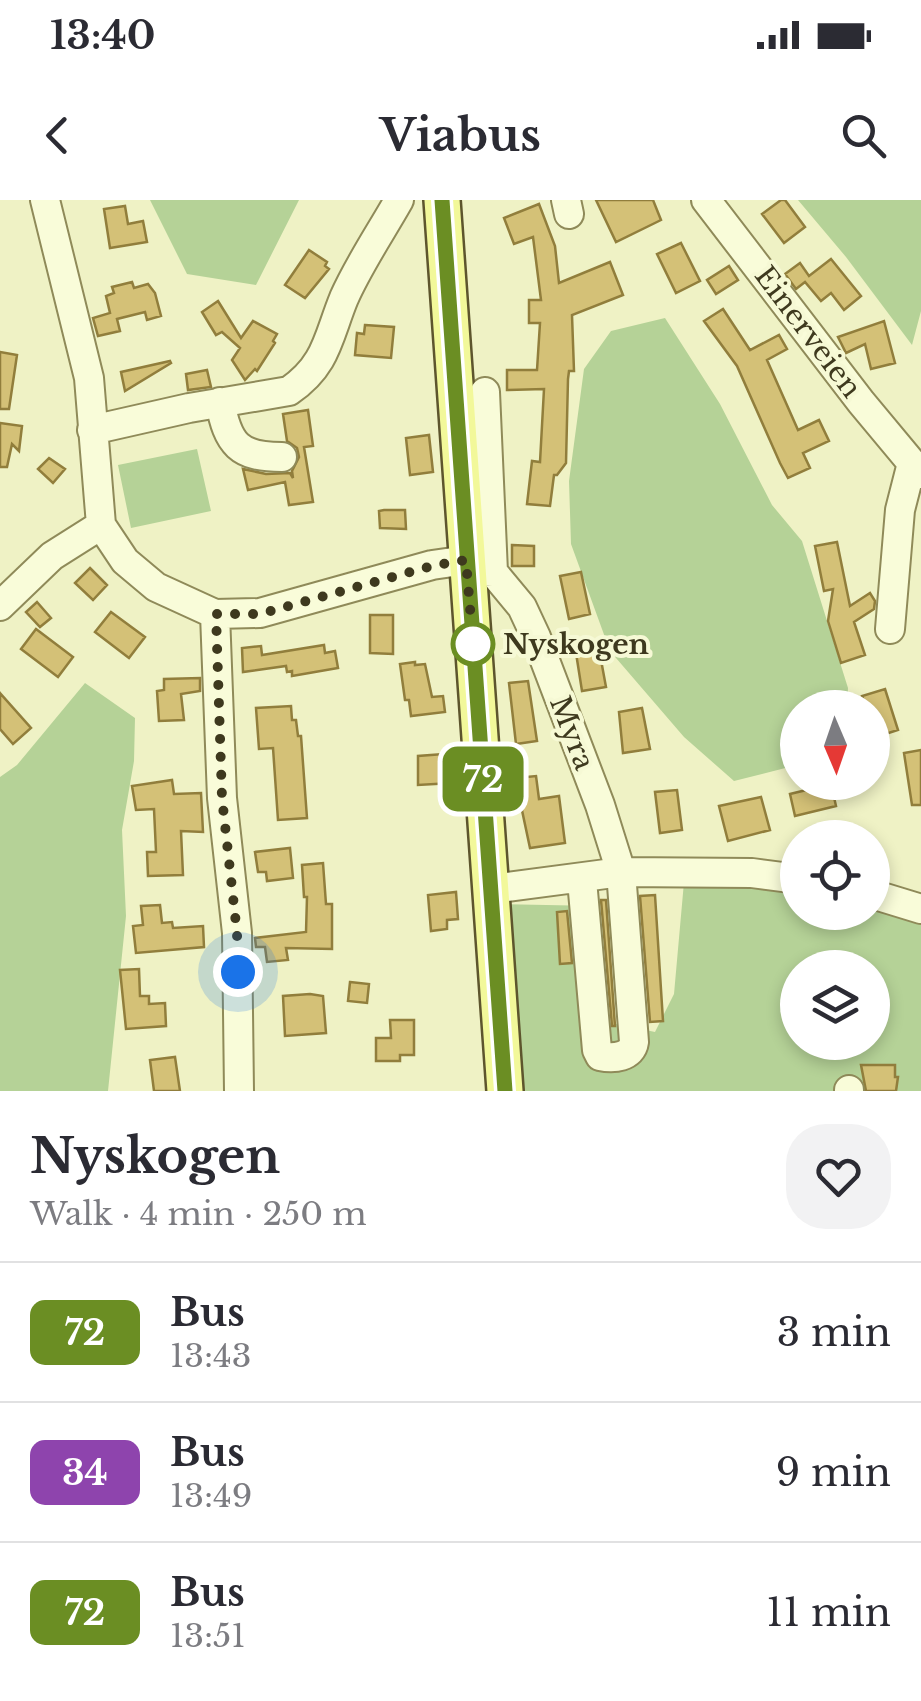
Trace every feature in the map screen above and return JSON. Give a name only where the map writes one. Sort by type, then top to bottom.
[{"type":"main road","points":[[442,200],[476,567],[505,1091]]},
{"type":"street","points":[[45,200],[89,378],[102,526],[124,561],[156,587],[216,614],[260,614],[432,566],[476,567],[486,392]]},
{"type":"street","points":[[92,430],[289,391],[303,382],[316,369],[345,296],[399,200]]},
{"type":"street","name":"Einerveien","points":[[706,200],[916,468],[900,510],[890,628]]},
{"type":"street","points":[[220,402],[228,434],[238,448],[254,457],[282,458]]},
{"type":"street","points":[[0,606],[52,556],[102,526]]},
{"type":"street","name":"Myra","points":[[476,567],[522,607],[600,805],[621,872],[634,1042],[628,1054],[606,1057],[597,1050],[582,880]]},
{"type":"street","points":[[216,614],[222,798],[237,933],[239,1091]]},
{"type":"street","points":[[491,889],[621,872],[780,877]]},
{"type":"street","points":[[890,900],[921,909]]},
{"type":"green space","points":[[150,200],[299,200],[256,285],[187,274]]},
{"type":"green space","points":[[798,200],[921,200],[921,311],[912,345],[846,257]]},
{"type":"green space","points":[[665,318],[720,404],[772,505],[802,541],[848,690],[780,690],[780,769],[734,781],[684,737],[610,651],[571,544],[569,481],[584,369],[611,331]]},
{"type":"green space","points":[[197,449],[211,511],[131,528],[118,465]]},
{"type":"green space","points":[[85,683],[135,718],[134,761],[122,830],[126,916],[108,1091],[0,1091],[0,777],[17,765]]},
{"type":"green space","points":[[780,873],[780,930],[890,930],[890,890],[921,900],[921,1091],[505,1091],[497,904],[597,906],[598,1020],[655,1032],[674,994],[684,882]]},
{"type":"building","points":[[596,200],[653,200],[661,220],[616,242]]},
{"type":"building","points":[[781,200],[805,227],[784,243],[762,214]]},
{"type":"building","points":[[539,204],[555,246],[559,283],[610,262],[623,295],[572,315],[574,371],[569,371],[568,379],[566,463],[554,475],[550,506],[527,504],[532,461],[540,462],[544,389],[507,390],[507,370],[537,370],[540,323],[529,323],[529,300],[541,300],[533,237],[514,244],[504,218]]},
{"type":"building","points":[[125,206],[128,224],[143,221],[147,242],[110,248],[104,209]]},
{"type":"building","points":[[681,243],[700,281],[676,293],[657,254]]},
{"type":"building","points":[[309,250],[327,262],[325,266],[329,269],[305,298],[285,285]]},
{"type":"building","points":[[831,259],[861,296],[844,310],[831,293],[821,301],[805,282],[796,289],[785,274],[800,263],[809,276]]},
{"type":"building","points":[[729,266],[738,280],[716,294],[707,280]]},
{"type":"building","points":[[132,282],[134,288],[148,284],[155,293],[161,316],[147,320],[145,312],[117,319],[120,331],[98,336],[93,318],[110,313],[106,296],[114,293],[112,287]]},
{"type":"building","points":[[218,301],[241,338],[253,321],[277,334],[257,371],[245,380],[232,360],[240,348],[222,332],[216,335],[202,312]]},
{"type":"building","points":[[723,309],[750,350],[779,335],[787,349],[767,360],[798,430],[819,420],[829,441],[803,453],[810,468],[788,478],[737,366],[704,321]]},
{"type":"building","points":[[884,321],[895,363],[871,369],[865,344],[846,353],[838,337]]},
{"type":"building","points":[[365,325],[394,327],[391,358],[355,355],[357,333],[364,334]]},
{"type":"building","points":[[0,352],[17,355],[9,409],[0,409]]},
{"type":"building","points":[[171,363],[125,391],[121,372]]},
{"type":"building","points":[[207,370],[211,387],[188,390],[186,374]]},
{"type":"building","points":[[308,410],[313,446],[304,447],[313,502],[289,505],[285,482],[248,490],[243,469],[266,474],[290,473],[293,478],[299,457],[297,448],[287,441],[283,414]]},
{"type":"building","points":[[0,423],[22,426],[19,451],[12,444],[7,467],[0,467]]},
{"type":"building","points":[[429,435],[433,472],[410,475],[406,438]]},
{"type":"building","points":[[49,458],[65,469],[53,483],[38,469]]},
{"type":"building","points":[[405,510],[406,529],[380,528],[379,511]]},
{"type":"building","points":[[837,542],[850,606],[870,593],[875,601],[874,609],[854,622],[865,655],[841,663],[828,621],[833,589],[824,591],[815,546]]},
{"type":"building","points":[[512,545],[534,546],[534,566],[512,566]]},
{"type":"building","points":[[90,568],[107,585],[93,600],[75,583]]},
{"type":"building","points":[[581,572],[590,614],[569,619],[560,576]]},
{"type":"building","points":[[37,602],[51,618],[40,627],[26,612]]},
{"type":"building","points":[[111,612],[145,637],[129,658],[95,632]]},
{"type":"building","points":[[370,615],[393,615],[393,654],[370,653]]},
{"type":"building","points":[[36,629],[73,657],[58,677],[21,649]]},
{"type":"building","points":[[324,645],[325,653],[335,651],[338,668],[292,676],[286,666],[243,672],[242,648],[261,646],[262,655]]},
{"type":"building","points":[[599,649],[606,687],[582,691],[576,653]]},
{"type":"building","points":[[400,664],[425,664],[432,697],[443,696],[445,712],[411,716]]},
{"type":"building","points":[[200,678],[200,691],[181,694],[184,720],[159,721],[157,691],[164,690],[164,679]]},
{"type":"building","points":[[528,681],[537,741],[516,744],[509,683]]},
{"type":"building","points":[[0,693],[31,728],[13,744],[0,729]]},
{"type":"building","points":[[890,705],[898,730],[890,733]]},
{"type":"building","points":[[291,706],[292,720],[296,720],[301,736],[307,818],[278,820],[273,748],[259,749],[256,708]]},
{"type":"building","points":[[642,708],[650,749],[623,753],[619,712]]},
{"type":"building","points":[[921,750],[921,805],[912,805],[904,753]]},
{"type":"building","points":[[457,753],[459,771],[451,771],[452,783],[418,785],[418,756]]},
{"type":"building","points":[[536,776],[539,799],[559,796],[565,843],[530,848],[516,782],[517,778]]},
{"type":"building","points":[[172,780],[174,794],[201,793],[203,832],[181,831],[183,875],[148,876],[147,852],[156,852],[154,809],[136,810],[132,786]]},
{"type":"building","points":[[677,790],[682,830],[660,833],[655,792]]},
{"type":"building","points":[[761,797],[770,830],[728,841],[719,806]]},
{"type":"building","points":[[791,800],[835,800],[836,806],[795,816]]},
{"type":"building","points":[[290,848],[293,878],[267,881],[266,872],[258,872],[255,852]]},
{"type":"building","points":[[323,863],[326,904],[332,904],[332,949],[286,948],[288,960],[267,962],[265,947],[256,947],[255,938],[306,932],[307,897],[302,865]]},
{"type":"building","points":[[456,892],[458,919],[447,920],[447,929],[431,931],[428,895]]},
{"type":"building","points":[[655,895],[663,1021],[650,1022],[640,896]]},
{"type":"building","points":[[601,900],[606,900],[615,1026],[612,1026]]},
{"type":"building","points":[[160,905],[162,923],[172,922],[173,928],[203,926],[204,947],[136,953],[133,926],[143,925],[141,906]]},
{"type":"building","points":[[567,911],[572,963],[560,964],[557,912]]},
{"type":"building","points":[[139,969],[140,996],[149,996],[149,1004],[165,1003],[166,1026],[126,1029],[120,970]]},
{"type":"building","points":[[350,982],[369,984],[367,1003],[348,1001]]},
{"type":"building","points":[[283,996],[323,996],[326,1033],[285,1036]]},
{"type":"building","points":[[390,1020],[414,1020],[414,1055],[400,1055],[400,1061],[376,1061],[376,1038],[391,1038]]},
{"type":"building","points":[[175,1057],[180,1091],[154,1091],[150,1060]]},
{"type":"building","points":[[861,1065],[895,1065],[896,1091],[866,1091]]},
{"type":"bus line","name":"72","points":[[442,200],[505,1091]]},
{"type":"place","name":"Nyskogen","points":[[473,644]]},
{"type":"route","points":[[238,972],[222,798],[216,614],[260,614],[466,560],[473,644]]}]
